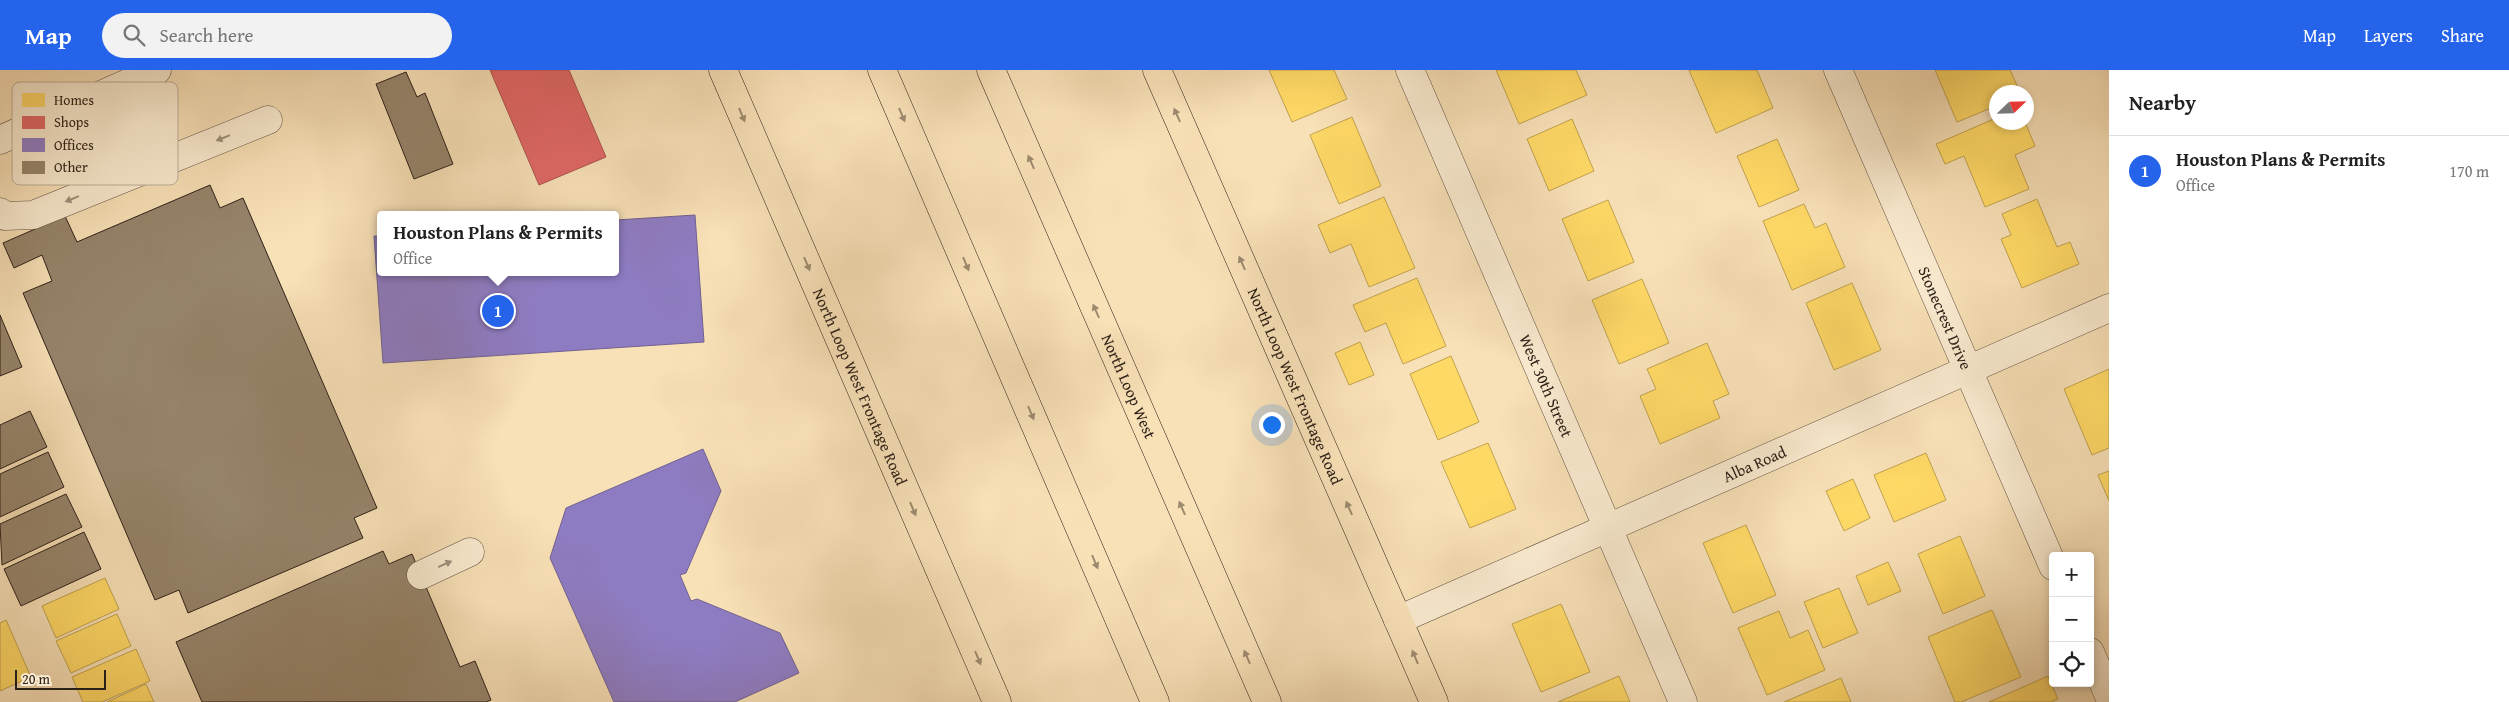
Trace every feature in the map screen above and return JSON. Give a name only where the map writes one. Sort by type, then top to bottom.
[{"type":"main road","name":"North Loop West Frontage Road","points":[[723,70],[997,702]]},
{"type":"main road","points":[[882,70],[1155,702]]},
{"type":"main road","name":"North Loop West","points":[[991,70],[1267,702]]},
{"type":"main road","name":"North Loop West Frontage Road","points":[[1157,70],[1434,702]]},
{"type":"street","points":[[130,82],[157,70]]},
{"type":"street","name":"West 30th Street","points":[[1410,70],[1683,702]]},
{"type":"street","name":"Stonecrest Drive","points":[[1838,70],[2049,557]]},
{"type":"street","points":[[178,156],[268,120]]},
{"type":"street","points":[[0,140],[12,135]]},
{"type":"street","points":[[0,212],[5,216],[33,215],[107,185]]},
{"type":"street","name":"Alba Road","points":[[1398,620],[2109,308]]},
{"type":"street","points":[[421,574],[470,552]]},
{"type":"street","points":[[2094,661],[2109,696]]},
{"type":"building: Homes","points":[[1269,70],[1334,70],[1347,99],[1292,122]]},
{"type":"building: Homes","points":[[1496,70],[1576,70],[1587,95],[1519,124]]},
{"type":"building: Homes","points":[[1689,70],[1757,70],[1773,108],[1716,133]]},
{"type":"building: Homes","points":[[1935,70],[2010,70],[2017,85],[1989,85],[1989,109],[1957,122]]},
{"type":"building: Homes","points":[[1352,117],[1381,186],[1339,204],[1310,135]]},
{"type":"building: Homes","points":[[1572,119],[1594,171],[1549,191],[1527,139]]},
{"type":"building: Homes","points":[[1989,121],[1989,130],[2028,130],[2035,146],[2015,155],[2029,189],[1985,207],[1964,156],[1945,164],[1936,144]]},
{"type":"building: Homes","points":[[1777,139],[1799,190],[1759,207],[1737,156]]},
{"type":"building: Homes","points":[[1384,197],[1415,268],[1369,287],[1351,244],[1330,253],[1318,225]]},
{"type":"building: Homes","points":[[2037,199],[2057,247],[2070,242],[2079,264],[2022,288],[2001,239],[2011,235],[2002,214]]},
{"type":"building: Homes","points":[[1608,200],[1634,262],[1588,281],[1562,219]]},
{"type":"building: Homes","points":[[1804,204],[1815,228],[1826,223],[1845,267],[1792,290],[1763,221]]},
{"type":"building: Homes","points":[[1417,278],[1446,346],[1403,364],[1386,323],[1365,332],[1353,305]]},
{"type":"building: Homes","points":[[1642,279],[1669,343],[1619,364],[1592,300]]},
{"type":"building: Homes","points":[[1852,283],[1881,350],[1834,370],[1806,303]]},
{"type":"building: Homes","points":[[1360,342],[1374,375],[1349,385],[1335,353]]},
{"type":"building: Homes","points":[[1707,343],[1729,394],[1713,401],[1720,418],[1660,444],[1640,396],[1656,389],[1647,369]]},
{"type":"building: Homes","points":[[1451,356],[1479,422],[1438,440],[1410,374]]},
{"type":"building: Homes","points":[[2109,369],[2109,448],[2092,455],[2064,389]]},
{"type":"building: Homes","points":[[1488,443],[1516,509],[1470,528],[1441,462]]},
{"type":"building: Homes","points":[[1926,453],[1946,500],[1894,522],[1874,475]]},
{"type":"building: Homes","points":[[2109,471],[2109,501],[2098,475]]},
{"type":"building: Homes","points":[[1853,479],[1870,518],[1844,531],[1826,491]]},
{"type":"building: Homes","points":[[1746,525],[1776,595],[1733,613],[1703,543]]},
{"type":"building: Homes","points":[[1960,536],[1985,596],[1943,614],[1918,554]]},
{"type":"building: Homes","points":[[1888,562],[1901,591],[1868,605],[1856,576]]},
{"type":"building: Homes","points":[[105,578],[119,609],[56,638],[42,606]]},
{"type":"building: Homes","points":[[1839,588],[1858,633],[1823,648],[1804,602]]},
{"type":"building: Homes","points":[[1561,604],[1590,672],[1541,692],[1512,624]]},
{"type":"building: Homes","points":[[1992,610],[2021,677],[1961,702],[1955,702],[1928,637]]},
{"type":"building: Homes","points":[[1779,611],[1790,638],[1808,630],[1825,670],[1767,695],[1738,628]]},
{"type":"building: Homes","points":[[117,614],[131,646],[71,673],[56,641]]},
{"type":"building: Homes","points":[[6,620],[31,677],[0,691],[0,623]]},
{"type":"building: Homes","points":[[136,649],[150,681],[102,702],[83,702],[72,677]]},
{"type":"building: Homes","points":[[1619,676],[1630,702],[1558,702]]},
{"type":"building: Homes","points":[[2048,676],[2049,687],[2053,687],[2058,699],[2051,702],[1989,702]]},
{"type":"building: Homes","points":[[1841,678],[1851,702],[1784,702]]},
{"type":"building: Homes","points":[[146,684],[154,702],[107,702]]},
{"type":"building: Shops","points":[[490,70],[569,70],[606,157],[539,185]]},
{"type":"building: Offices","points":[[695,215],[704,342],[383,363],[374,236],[377,236],[377,276],[619,276],[619,220]]},
{"type":"building: Offices","points":[[703,449],[721,491],[686,573],[680,575],[691,601],[697,599],[780,633],[799,673],[735,702],[614,702],[550,558],[566,508]]},
{"type":"building: Other","points":[[406,72],[417,97],[425,93],[453,164],[414,179],[376,84]]},
{"type":"building: Other","points":[[210,185],[220,208],[243,198],[377,508],[354,518],[363,538],[188,613],[179,590],[155,600],[23,293],[52,281],[42,255],[14,268],[3,243],[65,216],[77,242]]},
{"type":"building: Other","points":[[0,315],[22,367],[0,376]]},
{"type":"building: Other","points":[[30,411],[47,447],[0,469],[0,425]]},
{"type":"building: Other","points":[[48,452],[64,487],[0,517],[0,474]]},
{"type":"building: Other","points":[[66,494],[82,527],[2,565],[0,524]]},
{"type":"building: Other","points":[[84,532],[101,569],[21,606],[4,569]]},
{"type":"building: Other","points":[[383,551],[389,564],[412,554],[460,667],[475,661],[491,700],[486,702],[202,702],[176,642]]},
{"type":"place","name":"Houston Plans & Permits","points":[[498,311]]}]
